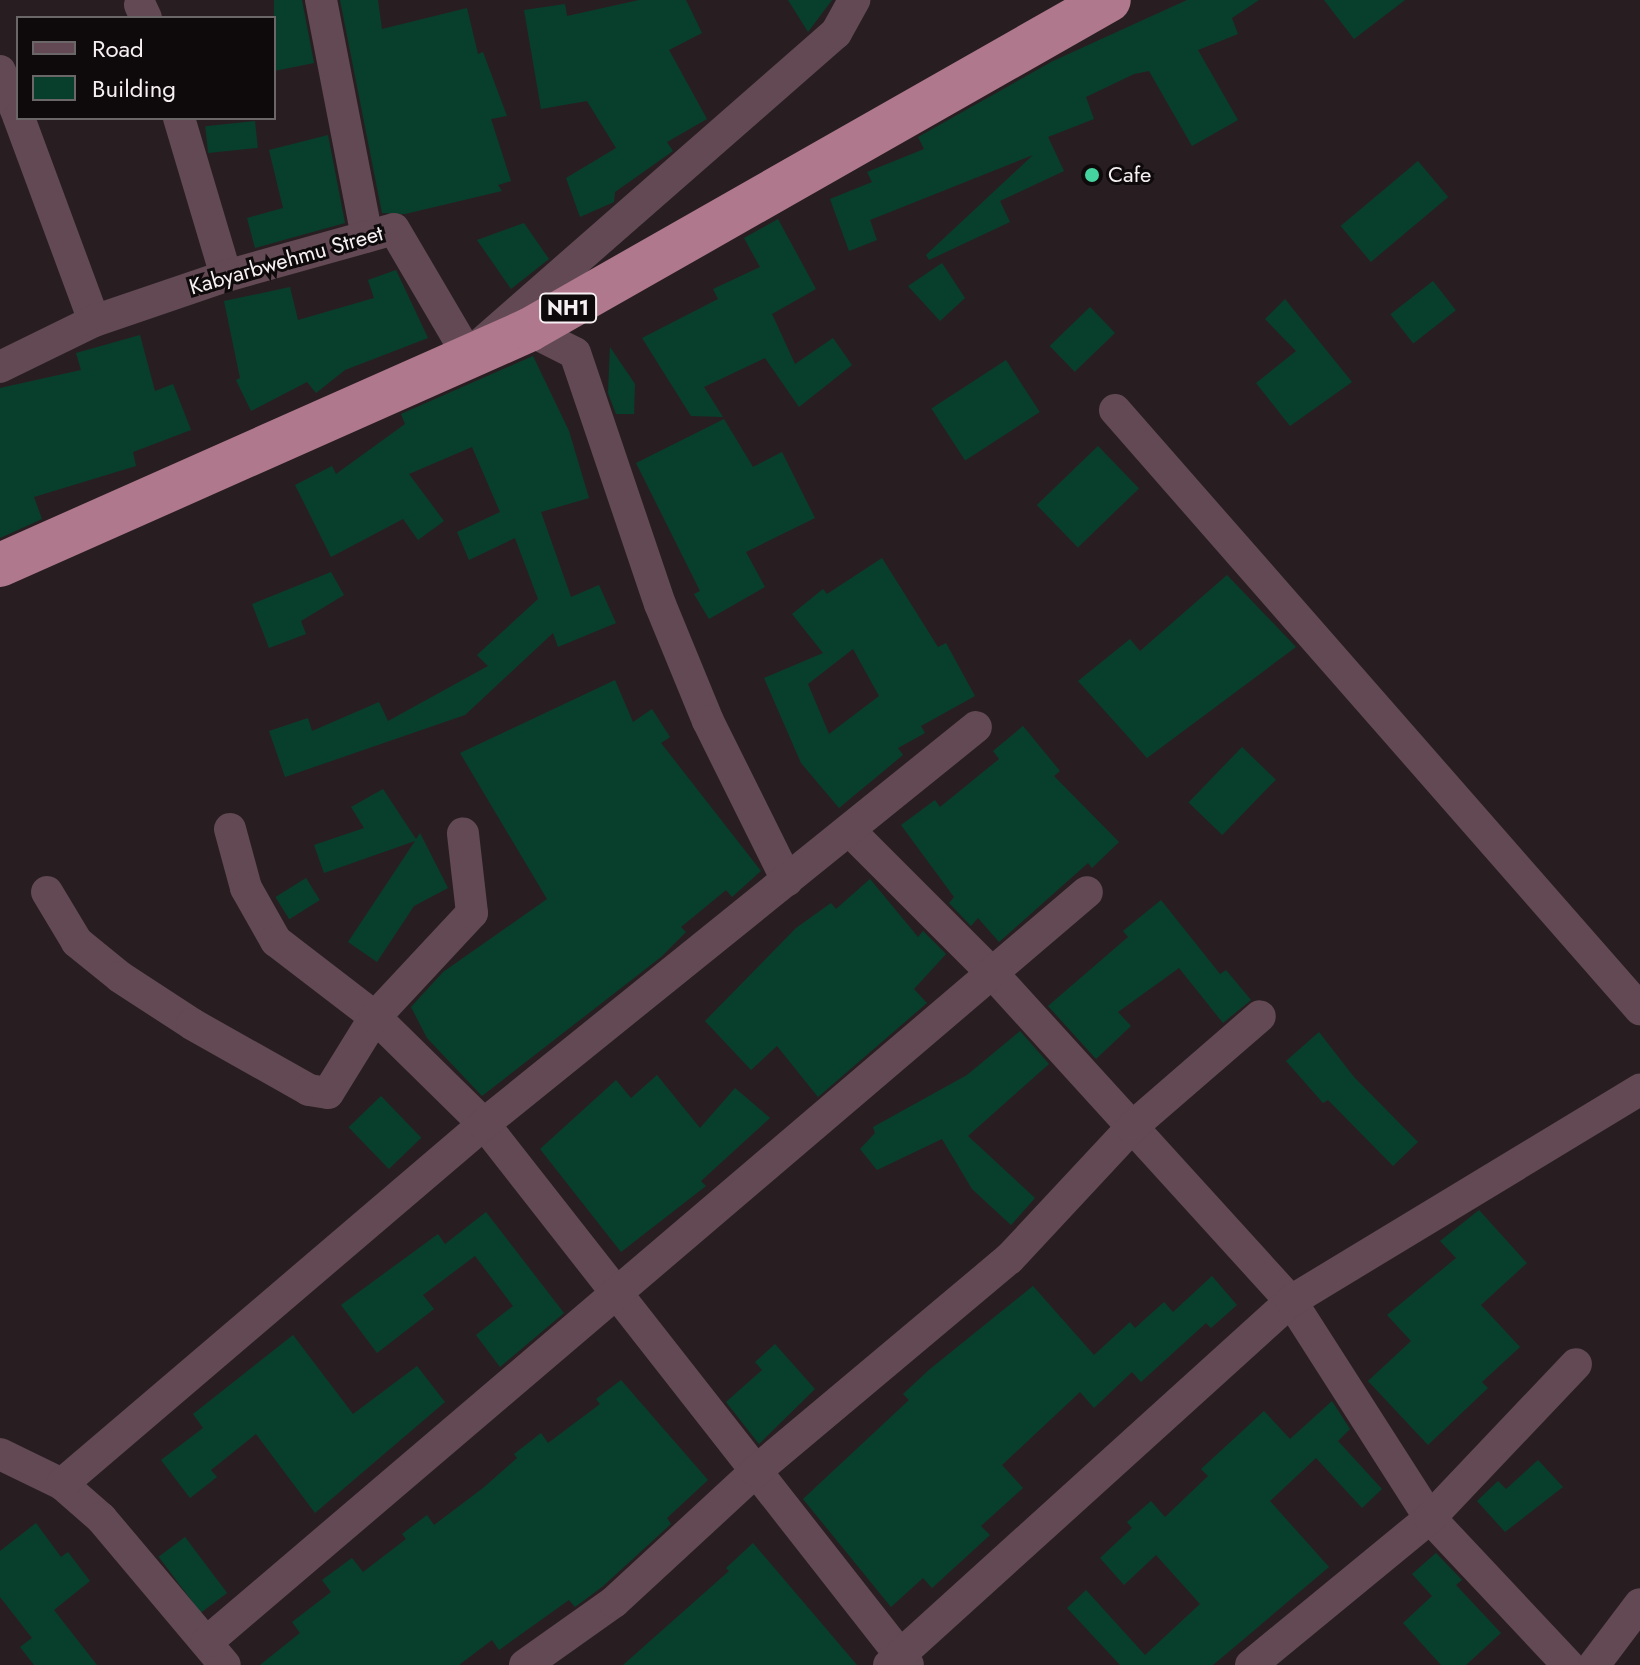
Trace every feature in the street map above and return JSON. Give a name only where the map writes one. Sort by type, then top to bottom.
[{"type":"highway","name":"NH1","points":[[0,565],[529,330],[1109,0]]},
{"type":"street","points":[[321,0],[367,237]]},
{"type":"street","points":[[468,355],[836,33],[854,0]]},
{"type":"street","points":[[0,71],[16,109]]},
{"type":"street","points":[[20,120],[94,321]]},
{"type":"street","points":[[180,120],[226,276]]},
{"type":"street","name":"Kabyarbwehmu Street","points":[[0,367],[94,321],[226,276],[394,229],[468,355]]},
{"type":"street","points":[[529,330],[575,353],[660,604],[708,721],[787,880]]},
{"type":"street","points":[[1115,410],[1640,1009]]},
{"type":"street","points":[[62,1484],[484,1124],[976,727]]},
{"type":"street","points":[[230,829],[246,888],[276,941],[375,1017],[484,1124],[756,1471],[899,1662],[1291,1301],[1640,1090]]},
{"type":"street","points":[[849,830],[993,974],[1291,1301],[1430,1518],[1568,1665]]},
{"type":"street","points":[[47,892],[77,942],[120,977],[309,1090],[328,1093],[375,1017],[472,913],[463,834]]},
{"type":"street","points":[[0,1454],[62,1484],[101,1518],[216,1654],[616,1292],[1087,892]]},
{"type":"street","points":[[525,1665],[614,1602],[756,1471],[1009,1259],[1132,1127],[1260,1016]]},
{"type":"street","points":[[1251,1665],[1430,1518],[1576,1364]]},
{"type":"street","points":[[1594,1665],[1640,1604]]},
{"type":"building","points":[[274,0],[302,0],[314,63],[276,71]]},
{"type":"building","points":[[340,0],[378,0],[382,29],[467,8],[478,54],[483,52],[507,116],[491,119],[511,181],[498,185],[502,191],[405,214],[382,213]]},
{"type":"building","points":[[639,0],[686,0],[702,33],[669,50],[707,119],[667,142],[673,151],[615,192],[614,202],[580,217],[566,178],[616,148],[587,101],[541,109],[524,10],[565,4],[567,16]]},
{"type":"building","points":[[788,0],[832,0],[808,32]]},
{"type":"building","points":[[1187,0],[1259,0],[1232,18],[1238,34],[1198,50],[1238,120],[1192,146],[1149,71],[1134,74],[1086,97],[1094,119],[1048,137],[1064,171],[1000,201],[1010,222],[929,260],[926,255],[1033,155],[870,220],[877,240],[849,251],[830,199],[872,182],[867,172],[924,149],[918,137],[1053,61]]},
{"type":"building","points":[[1324,0],[1405,0],[1354,39]]},
{"type":"building","points":[[255,121],[258,148],[208,153],[205,126]]},
{"type":"building","points":[[328,135],[345,223],[255,248],[247,218],[283,208],[269,150]]},
{"type":"building","points":[[1418,161],[1448,197],[1371,262],[1341,226]]},
{"type":"building","points":[[778,219],[816,289],[772,314],[795,364],[833,338],[852,365],[799,407],[765,358],[704,387],[723,417],[691,416],[642,338],[718,299],[713,289],[760,267],[744,238]]},
{"type":"building","points":[[524,223],[549,259],[511,289],[477,240]]},
{"type":"building","points":[[942,263],[965,298],[940,321],[908,286]]},
{"type":"building","points":[[396,270],[428,338],[345,370],[316,393],[307,382],[251,411],[236,380],[240,378],[224,301],[290,287],[298,320],[374,298],[368,280]]},
{"type":"building","points":[[1433,281],[1456,310],[1413,343],[1390,314]]},
{"type":"building","points":[[1285,299],[1352,382],[1290,426],[1256,383],[1296,351],[1265,319]]},
{"type":"building","points":[[1090,307],[1115,333],[1075,372],[1050,346]]},
{"type":"building","points":[[140,335],[155,391],[173,384],[191,430],[133,452],[136,466],[34,497],[42,519],[0,538],[0,388],[81,370],[76,353]]},
{"type":"building","points":[[610,347],[635,384],[634,414],[616,414],[608,393]]},
{"type":"building","points":[[533,356],[569,431],[589,498],[541,512],[571,597],[599,585],[616,623],[558,647],[553,633],[465,715],[285,777],[269,731],[308,718],[312,731],[379,702],[388,721],[488,666],[477,655],[538,599],[515,538],[469,560],[457,532],[500,512],[472,447],[409,474],[444,521],[418,540],[403,519],[331,557],[295,485],[332,466],[336,474],[405,424],[401,414]]},
{"type":"building","points":[[1006,360],[1040,412],[965,460],[931,408]]},
{"type":"building","points":[[724,419],[753,467],[782,452],[815,518],[746,552],[765,587],[709,619],[694,594],[700,591],[636,463]]},
{"type":"building","points":[[1098,446],[1139,488],[1078,547],[1037,505]]},
{"type":"building","points":[[882,558],[938,647],[946,643],[975,696],[921,726],[925,733],[898,748],[903,755],[839,808],[801,763],[764,678],[823,653],[792,614],[823,589],[827,594]],"holes":[[[853,649],[879,696],[829,734],[808,684]]]},
{"type":"building","points":[[331,572],[344,595],[301,621],[306,634],[269,648],[252,604]]},
{"type":"building","points":[[1227,575],[1296,647],[1147,758],[1078,681],[1130,639],[1140,651]]},
{"type":"building","points":[[615,680],[633,722],[652,709],[670,737],[661,743],[761,871],[732,897],[726,890],[681,927],[686,932],[661,957],[482,1096],[427,1038],[411,1007],[443,972],[547,899],[460,753]]},
{"type":"building","points":[[1023,726],[1060,771],[1054,776],[1119,842],[1092,868],[1088,863],[999,942],[978,918],[971,926],[949,903],[954,897],[901,825],[935,800],[940,807],[999,759],[993,751]]},
{"type":"building","points":[[1242,747],[1276,780],[1222,835],[1189,802]]},
{"type":"building","points":[[383,789],[416,839],[420,833],[448,888],[414,906],[377,962],[348,942],[415,841],[324,873],[314,845],[364,828],[351,807]]},
{"type":"building","points":[[306,878],[320,900],[289,919],[275,897]]},
{"type":"building","points":[[870,879],[918,937],[923,931],[946,954],[914,989],[927,1003],[818,1097],[777,1046],[751,1070],[705,1021],[796,928],[831,903],[836,909]]},
{"type":"building","points":[[1161,900],[1220,974],[1226,970],[1251,1000],[1223,1023],[1179,968],[1118,1012],[1131,1026],[1096,1059],[1048,1006],[1128,937],[1123,931]]},
{"type":"building","points":[[1020,1031],[1049,1064],[968,1136],[1035,1198],[1011,1225],[972,1189],[942,1139],[877,1170],[860,1149],[875,1133],[873,1127],[967,1075]]},
{"type":"building","points":[[1319,1032],[1354,1077],[1418,1142],[1393,1166],[1328,1100],[1323,1103],[1286,1061]]},
{"type":"building","points":[[657,1075],[700,1128],[735,1088],[770,1118],[701,1181],[706,1186],[621,1252],[540,1149],[616,1080],[631,1098]]},
{"type":"building","points":[[381,1096],[421,1138],[389,1169],[349,1127]]},
{"type":"building","points":[[1479,1210],[1527,1263],[1481,1305],[1520,1347],[1482,1382],[1488,1388],[1428,1445],[1368,1381],[1411,1341],[1387,1315],[1456,1258],[1440,1241]]},
{"type":"building","points":[[486,1212],[564,1313],[500,1367],[476,1335],[513,1306],[475,1256],[423,1295],[434,1309],[377,1353],[341,1305],[438,1234],[445,1244]]},
{"type":"building","points":[[1212,1276],[1237,1305],[1211,1328],[1206,1323],[1141,1382],[1132,1372],[1094,1408],[1080,1392],[1002,1465],[1023,1488],[981,1526],[990,1535],[932,1588],[923,1578],[891,1607],[803,1499],[909,1400],[903,1394],[1033,1286],[1094,1355],[1130,1322],[1135,1328],[1164,1302],[1173,1312]]},
{"type":"building","points":[[293,1335],[353,1414],[417,1366],[445,1402],[315,1513],[256,1434],[211,1470],[217,1477],[190,1498],[161,1460],[203,1428],[193,1414]]},
{"type":"building","points":[[775,1344],[815,1389],[759,1444],[726,1402],[762,1370],[755,1362]]},
{"type":"building","points":[[621,1380],[708,1480],[667,1518],[671,1524],[602,1587],[575,1607],[569,1600],[499,1650],[492,1640],[459,1665],[260,1665],[300,1633],[292,1622],[331,1592],[322,1580],[352,1558],[363,1572],[406,1539],[402,1534],[427,1515],[434,1525],[483,1488],[517,1458],[514,1454],[541,1433],[548,1443],[600,1404],[596,1399]]},
{"type":"building","points":[[1332,1401],[1350,1429],[1338,1441],[1382,1489],[1362,1508],[1316,1458],[1270,1501],[1329,1567],[1213,1665],[1120,1665],[1067,1608],[1086,1590],[1145,1655],[1200,1604],[1156,1555],[1124,1585],[1100,1558],[1132,1528],[1127,1522],[1151,1501],[1165,1517],[1208,1476],[1201,1469],[1264,1411],[1290,1439]]},
{"type":"building","points":[[1538,1460],[1563,1487],[1505,1532],[1477,1501],[1498,1481],[1506,1489]]},
{"type":"building","points":[[36,1523],[61,1557],[68,1552],[90,1581],[54,1610],[97,1665],[34,1665],[20,1647],[32,1638],[0,1597],[0,1551]]},
{"type":"building","points":[[185,1537],[227,1593],[201,1613],[159,1557]]},
{"type":"building","points":[[753,1543],[857,1665],[623,1665],[729,1571],[726,1568]]},
{"type":"building","points":[[1436,1553],[1462,1580],[1456,1585],[1501,1633],[1466,1665],[1441,1665],[1403,1623],[1432,1596],[1412,1574]]},
{"type":"place","name":"Cafe","points":[[1092,175]]}]
